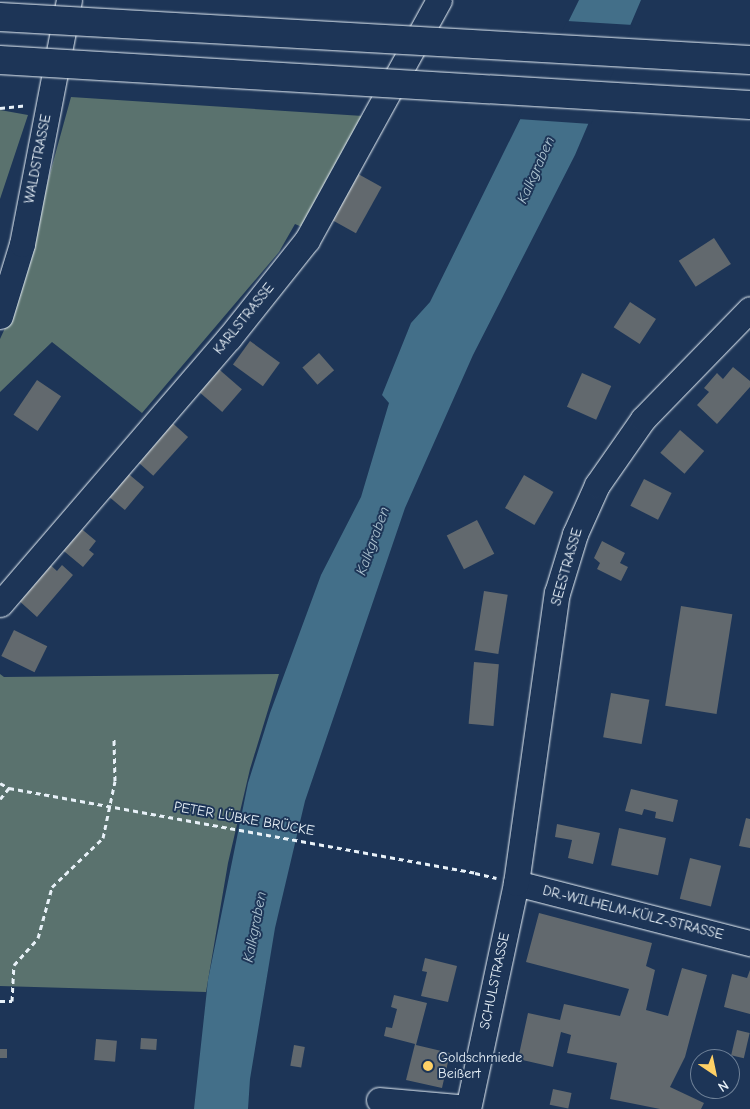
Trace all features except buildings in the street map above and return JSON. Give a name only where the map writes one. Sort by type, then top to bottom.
[{"type":"highway","points":[[0,17],[750,60]]},
{"type":"highway","points":[[0,60],[750,105]]},
{"type":"street","name":"WALDSTRASSE","points":[[0,316],[22,244],[68,0]]},
{"type":"street","name":"KARLSTRASSE","points":[[0,604],[229,338],[307,240],[439,0]]},
{"type":"street","name":"SEESTRASSE","points":[[516,883],[557,593],[575,534],[597,485],[643,419],[750,309]]},
{"type":"street","name":"DR.-WILHELM-KÜLZ-STRASSE","points":[[516,883],[750,943]]},
{"type":"street","name":"SCHULSTRASSE","points":[[468,1108],[516,883]]},
{"type":"street","points":[[380,1100],[468,1108]]},
{"type":"path","points":[[0,1001],[12,1001],[14,965],[38,938],[52,887],[103,838],[115,781],[114,739]]},
{"type":"path","name":"PETER LÜBKE BRÜCKE","points":[[0,783],[10,788],[475,873]]},
{"type":"path","points":[[0,799],[10,788]]},
{"type":"green space","points":[[71,97],[363,116],[302,227],[295,224],[279,252],[142,413],[52,342],[0,392],[0,339],[11,315]]},
{"type":"green space","points":[[0,110],[28,115],[0,199]]},
{"type":"green space","points":[[0,674],[4,677],[279,674],[250,769],[228,863],[206,992],[0,986]]},
{"type":"water","name":"Kalkgraben","points":[[579,0],[641,0],[575,155],[473,355],[405,508],[305,801],[275,928],[250,1079],[248,1109],[194,1109],[208,980],[248,783],[270,713],[321,575],[361,497],[389,403],[382,395],[411,323],[430,302]]},
{"type":"pier","points":[[567,21],[633,25],[591,124],[518,119]]},
{"type":"place","name":"Goldschmiede Beißert","points":[[428,1066]]}]
